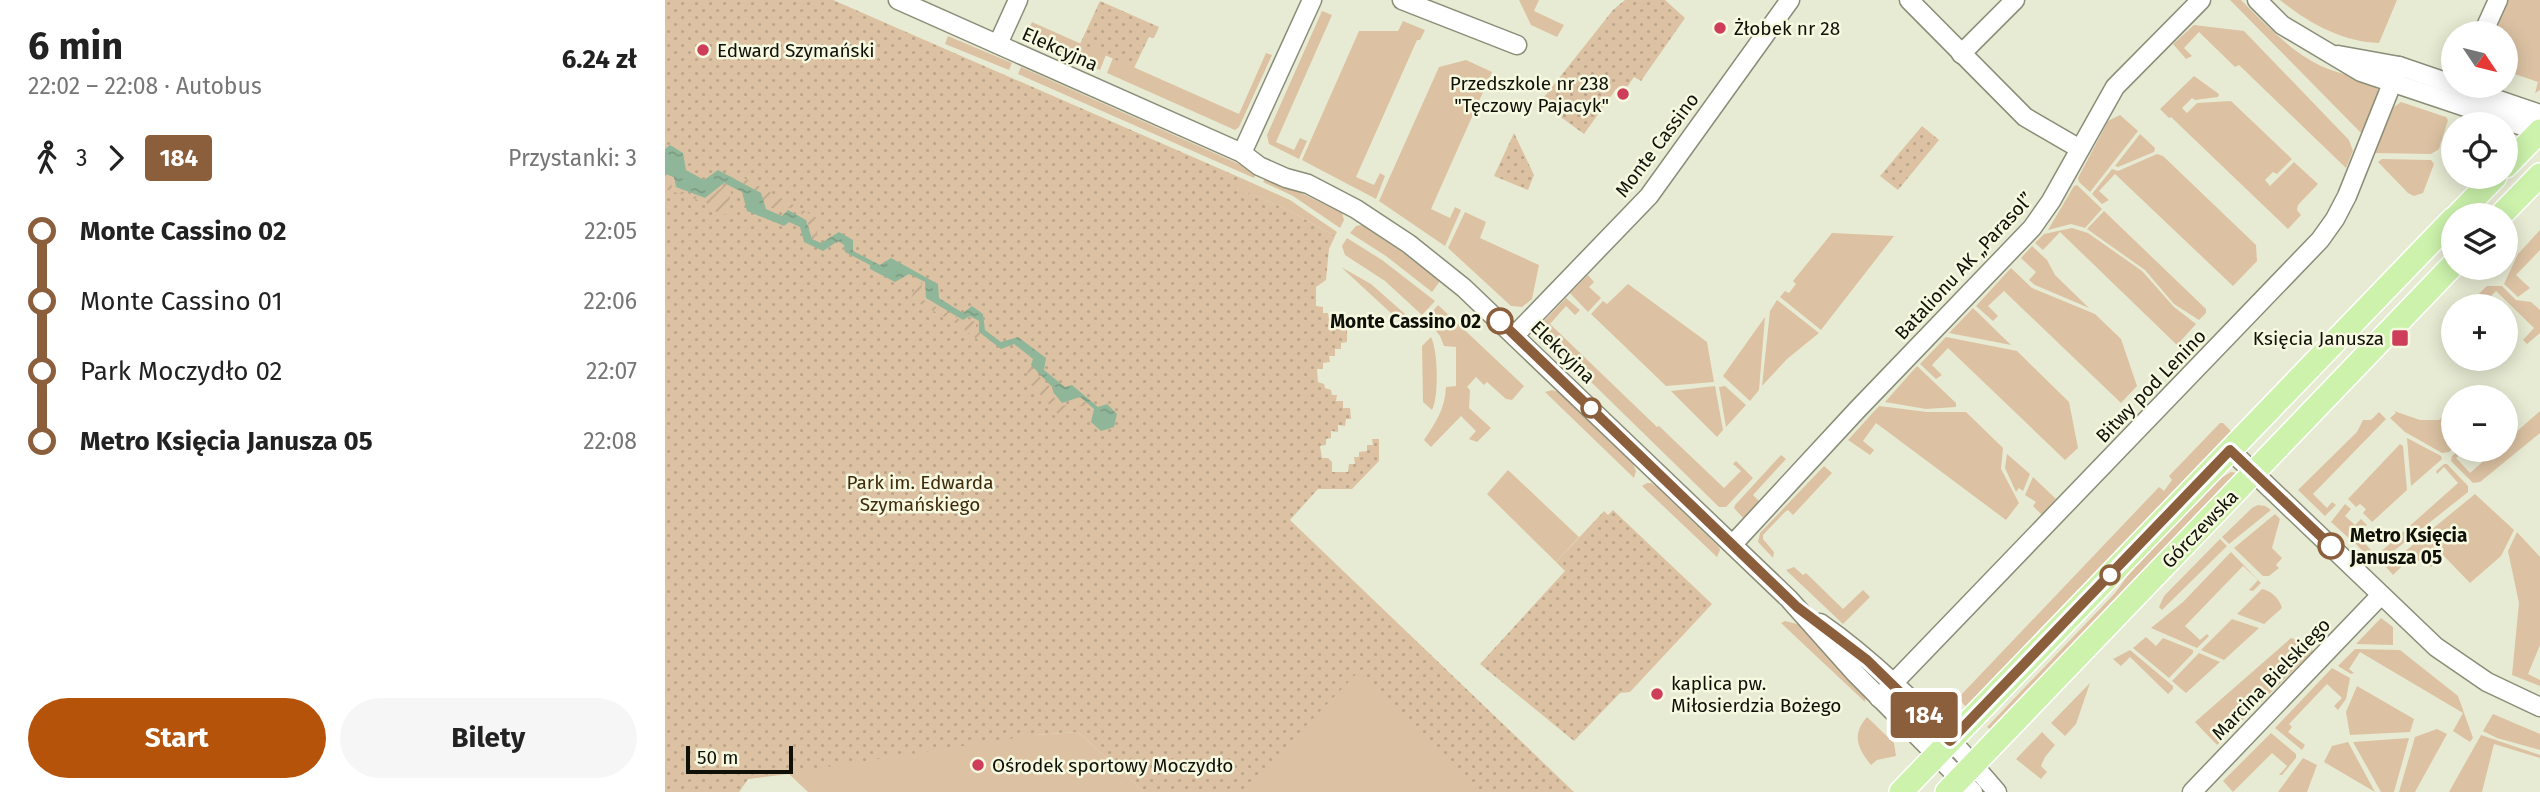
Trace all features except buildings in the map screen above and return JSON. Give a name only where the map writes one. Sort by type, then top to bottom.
[{"type":"main road","points":[[2518,154],[2540,132]]},
{"type":"main road","points":[[2512,203],[2540,174]]},
{"type":"main road","points":[[2470,203],[2483,189]]},
{"type":"main road","name":"Górczewska","points":[[1901,792],[2441,231]]},
{"type":"main road","name":"Górczewska","points":[[1964,782],[2441,278]]},
{"type":"street","name":"Elekcyjna","points":[[898,0],[1243,153],[1263,157],[1291,169],[1308,184],[1356,209],[1409,244],[1441,268],[1515,335],[1733,544],[1797,607],[1879,698],[1943,748]]},
{"type":"street","points":[[998,44],[1018,0]]},
{"type":"street","points":[[1243,153],[1312,0]]},
{"type":"street","points":[[1402,0],[1517,45]]},
{"type":"street","name":"Monte Cassino","points":[[1515,335],[1649,196],[1790,0]]},
{"type":"street","points":[[1909,0],[2025,117],[2080,149]]},
{"type":"street","points":[[1961,54],[2015,0]]},
{"type":"street","name":"Batalionu AK „Parasol”","points":[[1733,544],[2032,228],[2043,215],[2115,87],[2201,0]]},
{"type":"street","points":[[2257,0],[2282,24],[2306,41],[2361,72],[2540,132]]},
{"type":"street","points":[[2488,21],[2498,0]]},
{"type":"street","points":[[2331,54],[2399,66],[2540,114]]},
{"type":"street","name":"Bitwy pod Lenino","points":[[1879,698],[2320,240],[2347,196],[2399,66]]},
{"type":"street","points":[[2230,450],[2451,659],[2487,682],[2540,707]]},
{"type":"street","name":"Marcina Bielskiego","points":[[2192,792],[2381,595]]},
{"type":"street","name":"Elekcyjna","points":[[1797,607],[1867,660],[1892,684],[1943,748]]},
{"type":"street","points":[[1943,748],[1964,782],[1997,792]]},
{"type":"green space","name":"Park im. Edwarda Szymańskiego","points":[[665,0],[833,0],[1241,178],[1237,188],[1286,209],[1335,236],[1329,249],[1326,280],[1316,287],[1316,306],[1323,307],[1323,313],[1328,313],[1329,319],[1335,319],[1335,325],[1342,325],[1342,330],[1347,330],[1347,342],[1341,343],[1341,349],[1335,349],[1335,356],[1329,356],[1330,362],[1323,363],[1323,369],[1317,369],[1318,382],[1331,390],[1332,395],[1337,395],[1336,401],[1343,401],[1343,408],[1350,408],[1351,419],[1346,419],[1345,426],[1338,425],[1338,432],[1331,431],[1331,438],[1326,439],[1326,445],[1320,446],[1322,458],[1328,458],[1332,462],[1332,472],[1348,472],[1349,464],[1355,464],[1354,457],[1359,457],[1359,452],[1367,451],[1367,445],[1373,445],[1372,439],[1379,439],[1379,461],[1352,489],[1318,489],[1290,520],[1574,792],[1473,792],[1359,671],[1242,792],[1144,792],[1078,732],[1034,735],[748,779],[739,792],[665,792]]},
{"type":"green space","points":[[1519,0],[1539,0],[1534,11],[1564,25],[1557,37],[1531,25]]},
{"type":"green space","points":[[1625,0],[1665,0],[1685,18],[1641,81],[1634,77],[1623,93],[1616,89],[1584,134],[1540,102],[1613,10]]},
{"type":"green space","points":[[2230,0],[2241,0],[2278,36],[2309,60],[2377,88],[2380,96],[2363,135]]},
{"type":"green space","points":[[2280,0],[2397,0],[2379,43],[2352,39],[2327,30]]},
{"type":"green space","points":[[2507,0],[2540,0],[2540,90],[2535,93],[2538,82],[2518,75],[2518,21],[2496,21]]},
{"type":"green space","points":[[1100,1],[1159,27],[1154,38],[1149,37],[1134,68],[1080,44]]},
{"type":"green space","points":[[1322,11],[1332,15],[1276,142],[1294,150],[1300,138],[1307,141],[1299,159],[1269,144],[1267,135]]},
{"type":"green space","points":[[1403,21],[1425,30],[1420,40],[1417,40],[1356,177],[1374,185],[1380,173],[1385,176],[1376,199],[1302,160],[1359,31],[1398,31]]},
{"type":"green space","points":[[1032,22],[1106,55],[1100,70],[1027,38]]},
{"type":"green space","points":[[2194,25],[2244,31],[2349,140],[2353,151],[2346,168],[2239,65],[2235,67],[2199,32],[2184,48],[2192,56],[2186,59],[2173,44]]},
{"type":"green space","points":[[948,36],[1012,63],[1009,70],[945,44]]},
{"type":"green space","points":[[1266,53],[1272,55],[1239,127],[1235,130],[1107,73],[1113,58],[1239,114]]},
{"type":"green space","points":[[1466,60],[1492,72],[1431,209],[1450,218],[1455,207],[1461,210],[1445,246],[1379,201],[1439,67]]},
{"type":"green space","points":[[1021,67],[1257,172],[1254,178],[1018,74]]},
{"type":"green space","points":[[2194,76],[2219,94],[2218,97],[2195,100],[2192,98],[2182,108],[2187,113],[2197,103],[2231,101],[2292,159],[2277,174],[2273,172],[2265,180],[2270,186],[2294,162],[2318,184],[2298,205],[2297,210],[2301,215],[2288,229],[2160,109]]},
{"type":"green space","points":[[2401,102],[2441,115],[2439,149],[2431,154],[2373,153],[2394,107]]},
{"type":"green space","points":[[2120,115],[2138,131],[2090,192],[2078,178],[2108,121]]},
{"type":"green space","points":[[1922,126],[1939,140],[1898,190],[1880,176]]},
{"type":"green space","points":[[1514,133],[1534,175],[1528,190],[1494,176]]},
{"type":"green space","points":[[2140,134],[2155,148],[2154,152],[2115,166]]},
{"type":"green space","points":[[2157,154],[2163,156],[2256,245],[2257,261],[2233,286],[2115,174],[2099,191],[2109,200],[2102,204],[2092,194],[2112,169],[2118,171]]},
{"type":"green space","points":[[2382,159],[2431,160],[2434,164],[2423,193],[2414,196],[2408,193],[2378,162]]},
{"type":"green space","points":[[665,174],[670,176],[672,188],[706,200],[726,184],[732,187],[727,213],[724,215],[708,208],[707,203],[668,190]]},
{"type":"green space","points":[[1266,176],[1342,213],[1344,220],[1340,228],[1293,196],[1263,182]]},
{"type":"green space","points":[[742,177],[821,220],[815,240],[812,239],[806,216],[789,207],[783,212],[764,205],[761,193],[739,181]]},
{"type":"green space","points":[[1241,178],[1290,200],[1337,232],[1335,236],[1286,209],[1236,188]]},
{"type":"green space","points":[[2077,185],[2102,209],[2085,228],[2071,224],[2048,230],[2074,186]]},
{"type":"green space","points":[[2104,211],[2206,309],[2206,313],[2199,320],[2174,304],[2145,270],[2087,229]]},
{"type":"green space","points":[[1465,212],[1486,222],[1480,238],[1539,265],[1532,299],[1522,307],[1511,306],[1448,248]]},
{"type":"green space","points":[[1362,225],[1440,281],[1432,292],[1386,256],[1350,233],[1356,226]]},
{"type":"green space","points":[[2072,228],[2088,233],[2142,271],[2174,307],[2196,324],[2177,345],[2060,232],[2043,250],[2035,243],[2044,234]]},
{"type":"green space","points":[[2540,230],[2540,250],[2518,273],[2518,254]]},
{"type":"green space","points":[[1832,233],[1894,236],[1821,330],[1780,297],[1785,291],[1789,293],[1796,284],[1793,281]]},
{"type":"green space","points":[[1347,238],[1382,260],[1435,301],[1422,315],[1385,281],[1345,255],[1342,246]]},
{"type":"green space","points":[[2032,246],[2047,260],[2055,275],[2089,308],[2029,280],[2036,272],[2021,258]]},
{"type":"green space","points":[[1341,267],[1371,284],[1413,321],[1406,327]]},
{"type":"green space","points":[[2011,268],[2032,288],[2095,314],[2121,339],[2137,386],[2121,403],[2004,291],[1988,306],[1998,316],[1993,321],[1976,306]]},
{"type":"green space","points":[[1588,275],[1594,282],[1589,287],[1601,298],[1588,312],[1570,293]]},
{"type":"green space","points":[[2518,277],[2530,288],[2518,297],[2518,294],[2504,284],[2506,280],[2518,280]]},
{"type":"green space","points":[[918,278],[921,280],[923,300],[964,322],[970,319],[976,323],[976,330],[988,339],[981,342],[954,322],[911,299]]},
{"type":"green space","points":[[1628,284],[1707,342],[1714,382],[1666,386],[1591,314],[1603,301],[1607,304]]},
{"type":"green space","points":[[2487,286],[2502,286],[2510,294],[2499,294],[2496,291],[2493,294],[2479,294]]},
{"type":"green space","points":[[1566,298],[1580,310],[1575,315],[1566,306],[1550,324],[1657,427],[1724,488],[1741,471],[1733,464],[1736,461],[1753,478],[1726,507],[1719,507],[1543,335],[1541,324]]},
{"type":"green space","points":[[1777,300],[1819,333],[1787,359],[1762,386],[1770,311]]},
{"type":"green space","points":[[2518,300],[2531,302],[2540,310],[2540,333],[2527,344],[2523,340],[2534,328],[2518,312]]},
{"type":"green space","points":[[1438,305],[1524,386],[1512,400],[1506,399],[1487,382],[1484,385],[1476,377],[1467,387],[1470,390],[1469,408],[1491,428],[1477,442],[1469,439],[1476,431],[1461,416],[1431,447],[1424,440],[1442,409],[1446,387],[1456,386],[1456,347],[1444,346],[1440,336],[1426,319]]},
{"type":"green space","points":[[1973,308],[2011,345],[1949,333]]},
{"type":"green space","points":[[1765,317],[1759,390],[1750,401],[1723,376]]},
{"type":"green space","points":[[1431,337],[1437,374],[1432,410],[1423,402],[1422,346]]},
{"type":"green space","points":[[1946,337],[2017,351],[2069,402],[2078,448],[2065,460],[1948,348],[1932,365],[1942,375],[1936,379],[1920,364]]},
{"type":"green space","points":[[1029,366],[1051,388],[1050,393],[1062,406],[1083,400],[1088,404],[1058,414],[1026,379]]},
{"type":"green space","points":[[1917,366],[1956,403],[1956,407],[1926,409],[1885,402]]},
{"type":"green space","points":[[1715,386],[1723,430],[1717,437],[1671,391]]},
{"type":"green space","points":[[1725,386],[1746,405],[1726,427],[1719,387]]},
{"type":"green space","points":[[1545,392],[1559,392],[1633,464],[1636,471],[1634,478]]},
{"type":"green space","points":[[1879,406],[1927,412],[1966,412],[2003,448],[2001,469],[2019,503],[2006,520],[1876,423],[1863,441],[1874,450],[1870,455],[1848,440]]},
{"type":"green space","points":[[2394,411],[2420,420],[2441,418],[2441,452],[2405,432],[2390,418],[2396,413]]},
{"type":"green space","points":[[2540,411],[2540,433],[2518,451],[2518,430]]},
{"type":"green space","points":[[2379,412],[2386,419],[2313,494],[2327,508],[2332,502],[2336,505],[2325,516],[2298,490],[2357,432],[2363,420],[2371,420]]},
{"type":"green space","points":[[2220,423],[2233,433],[1966,707],[1960,696],[2159,487],[2164,491],[2172,480],[2169,476]]},
{"type":"green space","points":[[2407,438],[2441,456],[2441,460],[2411,486]]},
{"type":"green space","points":[[2400,444],[2403,446],[2407,490],[2372,522],[2363,513],[2366,509],[2360,504],[2356,507],[2348,499]]},
{"type":"green space","points":[[2007,454],[2030,474],[2023,491],[2019,488],[2016,492],[2005,468]]},
{"type":"green space","points":[[1781,455],[1786,459],[1753,495],[1761,503],[1745,520],[1734,508],[1735,505]]},
{"type":"green space","points":[[2452,462],[2460,462],[2470,473],[2482,462],[2504,462],[2480,482],[2473,483]]},
{"type":"green space","points":[[2444,464],[2468,486],[2468,492],[2376,565],[2355,543],[2367,532],[2362,540],[2376,556],[2458,483],[2444,467],[2437,474],[2436,471]]},
{"type":"green space","points":[[1824,466],[1832,473],[1793,515],[1788,510],[1785,512],[1763,535],[1763,539],[1774,552],[1773,558],[1758,542],[1760,533]]},
{"type":"green space","points":[[1508,470],[1579,537],[1556,562],[1487,494]]},
{"type":"green space","points":[[2231,472],[2238,473],[1991,730],[1987,727],[2218,480]]},
{"type":"green space","points":[[2033,477],[2056,499],[2042,515],[2033,506],[2036,502],[2025,495]]},
{"type":"green space","points":[[1647,483],[1657,487],[1719,547],[1717,557],[1642,486]]},
{"type":"green space","points":[[2475,494],[2514,530],[2501,556],[2470,583],[2443,555],[2431,567],[2423,560],[2403,565],[2393,575],[2386,567]]},
{"type":"green space","points":[[2345,504],[2351,509],[2345,516],[2355,525],[2361,519],[2367,525],[2351,540],[2331,522]]},
{"type":"green space","points":[[2258,505],[2271,510],[2229,544],[2222,537]]},
{"type":"green space","points":[[1613,510],[1712,604],[1630,692],[1620,693],[1574,741],[1480,664],[1565,571],[1556,562],[1604,511],[1608,515]]},
{"type":"green space","points":[[2275,514],[2280,519],[2272,548],[2282,558],[2276,565],[2279,568],[2269,576],[2263,576],[2234,548]]},
{"type":"green space","points":[[2517,532],[2540,557],[2540,645],[2528,674],[2540,680],[2540,686],[2512,675],[2519,603],[2508,551]]},
{"type":"green space","points":[[2220,539],[2227,546],[2162,610],[2159,607],[2164,596]]},
{"type":"green space","points":[[2231,552],[2261,583],[2253,591],[2249,590],[2258,580],[2243,566],[2185,626],[2200,640],[2207,634],[2209,636],[2197,648],[2151,628],[2183,602]]},
{"type":"green space","points":[[1794,567],[1803,575],[1806,573],[1843,609],[1863,590],[1870,597],[1843,624],[1786,570]]},
{"type":"green space","points":[[1284,573],[1491,792],[1169,792]]},
{"type":"green space","points":[[2262,589],[2274,596],[2282,608],[2264,624],[2237,614]]},
{"type":"green space","points":[[2381,618],[2393,627],[2393,645],[2356,644]]},
{"type":"green space","points":[[2232,619],[2259,628],[2224,660],[2201,650]]},
{"type":"green space","points":[[1785,621],[1801,625],[1866,695],[1865,702],[1781,623]]},
{"type":"green space","points":[[2146,637],[2156,646],[2163,638],[2193,650],[2193,653],[2169,678],[2133,648]]},
{"type":"green space","points":[[2291,638],[2312,645],[2310,648],[2313,651],[2217,745],[2195,722]]},
{"type":"green space","points":[[2355,649],[2400,650],[2458,696],[2473,738],[2470,742],[2453,731],[2463,713],[2360,652],[2349,669],[2354,673],[2351,674],[2338,666]]},
{"type":"green space","points":[[2130,650],[2173,686],[2168,694],[2130,657],[2121,666],[2113,659]]},
{"type":"green space","points":[[2199,653],[2220,662],[2186,693],[2172,681]]},
{"type":"green space","points":[[2332,668],[2350,678],[2346,699],[2338,710],[2334,706],[2342,698],[2327,684],[2289,724],[2292,727],[2288,732],[2305,745],[2302,750],[2275,728]]},
{"type":"green space","points":[[2090,683],[2076,724],[2065,736],[2051,723]]},
{"type":"green space","points":[[2357,686],[2414,719],[2410,732],[2350,735],[2346,712]]},
{"type":"green space","points":[[2493,714],[2540,734],[2540,750],[2497,738],[2483,731]]},
{"type":"green space","points":[[1867,717],[1894,743],[1896,756],[1877,760],[1871,765],[1866,759],[1858,736]]},
{"type":"green space","name":"Ośrodek sportowy Moczydło","points":[[1025,728],[1034,735],[1078,732],[1144,792],[808,792],[789,774],[748,779],[739,792],[711,792],[736,775]]},
{"type":"green space","points":[[2437,729],[2447,734],[2415,792],[2399,792],[2415,737]]},
{"type":"green space","points":[[2042,732],[2055,745],[2041,766],[2047,772],[2041,779],[2016,759]]},
{"type":"green space","points":[[2271,733],[2296,754],[2296,758],[2282,775],[2279,775],[2287,766],[2272,753],[2233,792],[2223,781]]},
{"type":"green space","points":[[2481,735],[2540,755],[2540,758],[2494,744],[2482,792],[2449,792]]},
{"type":"green space","points":[[2409,738],[2394,792],[2381,792],[2353,742]]},
{"type":"green space","points":[[2348,742],[2375,792],[2324,762],[2332,746]]},
{"type":"green space","points":[[2303,758],[2317,765],[2307,792],[2278,792]]},
{"type":"water","points":[[670,145],[683,153],[686,170],[704,180],[718,170],[761,193],[766,209],[782,216],[788,210],[806,220],[812,239],[821,243],[839,232],[853,240],[853,251],[880,265],[891,258],[938,284],[939,298],[963,313],[972,306],[983,314],[985,330],[1001,342],[1018,337],[1046,358],[1044,370],[1065,387],[1072,385],[1098,407],[1107,404],[1117,414],[1114,427],[1101,431],[1091,422],[1094,409],[1080,397],[1062,403],[1053,388],[1031,365],[1033,359],[1014,344],[1001,349],[979,332],[979,321],[970,316],[963,320],[926,298],[925,282],[909,274],[895,282],[845,252],[844,245],[838,241],[823,251],[804,242],[800,227],[789,222],[784,226],[747,211],[742,192],[724,183],[705,198],[676,187],[674,177],[665,174],[665,149]]},
{"type":"bus line","name":"184","points":[[1500,321],[1797,607],[1867,660],[1950,741],[2230,450],[2331,546]]},
{"type":"place","name":"Żłobek nr 28","points":[[1720,28]]},
{"type":"place","name":"Edward Szymański","points":[[703,50]]},
{"type":"place","name":"Przedszkole nr 238 \"Tęczowy Pajacyk\"","points":[[1623,94]]},
{"type":"place","name":"Monte Cassino 02","points":[[1500,321]]},
{"type":"place","name":"Księcia Janusza","points":[[2400,338]]},
{"type":"place","name":"Metro Księcia Janusza 05","points":[[2331,546]]},
{"type":"place","name":"kaplica pw. Miłosierdzia Bożego","points":[[1657,694]]},
{"type":"place","name":"Ośrodek sportowy Moczydło","points":[[978,765]]}]
